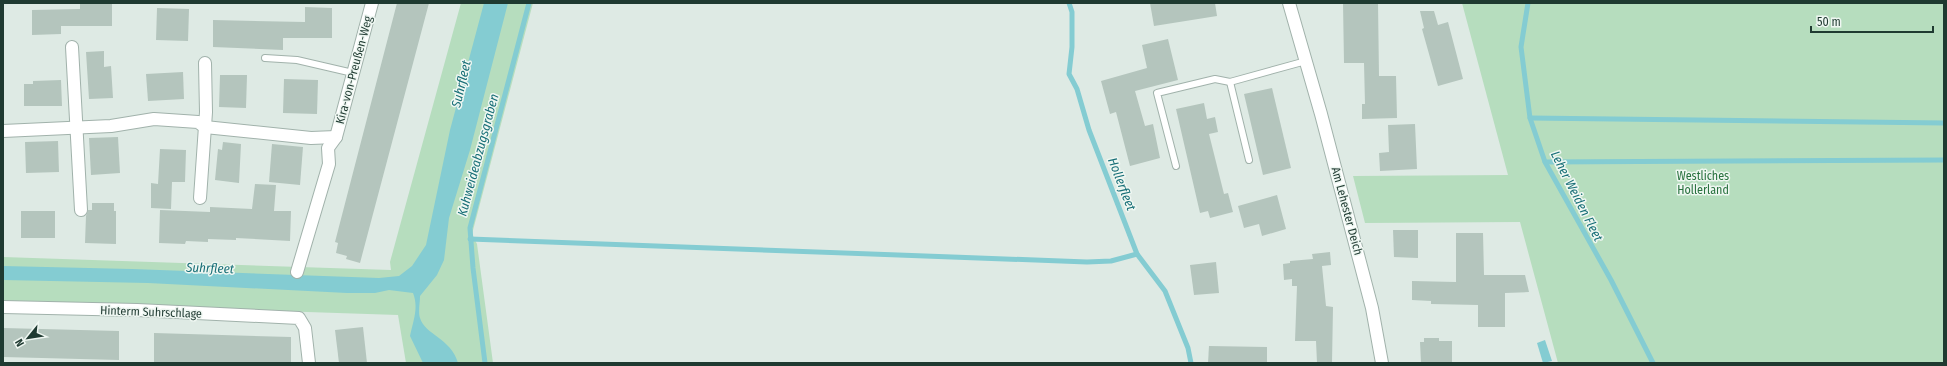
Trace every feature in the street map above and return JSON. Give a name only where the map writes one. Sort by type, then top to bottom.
[{"type":"street","name":"Kira-von-Preußen-Weg","points":[[297,272],[329,164],[328,148],[336,137],[372,3]]},
{"type":"street","name":"Am Lehester Deich","points":[[1289,3],[1321,114],[1372,308],[1382,363]]},
{"type":"street","points":[[72,47],[81,210]]},
{"type":"street","points":[[200,198],[205,127],[205,63]]},
{"type":"street","name":"Kira-von-Preußen-Weg","points":[[3,131],[110,126],[154,119],[198,122],[205,127],[311,138],[336,137]]},
{"type":"street","name":"Hinterm Suhrschlage","points":[[3,307],[137,310],[299,318],[305,328],[309,363]]},
{"type":"lane","points":[[265,58],[297,60],[353,73]]},
{"type":"lane","points":[[1176,166],[1157,93],[1215,79],[1230,82],[1306,61]]},
{"type":"lane","points":[[1230,82],[1249,160]]},
{"type":"green space","points":[[461,3],[533,3],[472,234],[477,244],[493,363],[406,363],[398,315],[3,302],[3,257],[391,270],[390,262]]},
{"type":"green space","name":"Westliches Hollerland","points":[[1462,3],[1944,3],[1944,363],[1558,363],[1520,222],[1365,223],[1353,176],[1508,175]]},
{"type":"water","points":[[484,3],[508,3],[470,150],[449,218],[444,260],[437,275],[420,296],[419,313],[423,324],[450,348],[458,363],[423,363],[410,336],[415,309],[415,299],[413,293],[389,290],[375,293],[347,293],[148,283],[3,280],[3,266],[379,278],[399,276],[412,266],[426,245],[450,130]]},
{"type":"water","points":[[1545,340],[1552,361],[1543,363],[1537,343]]},
{"type":"building","points":[[80,3],[112,3],[112,26],[61,26],[61,34],[32,35],[32,10],[80,9]]},
{"type":"building","points":[[397,3],[429,3],[360,263],[346,259],[347,256],[336,253],[338,243],[335,242]]},
{"type":"building","points":[[1150,3],[1215,3],[1217,16],[1154,26]]},
{"type":"building","points":[[1343,3],[1378,3],[1379,76],[1396,76],[1397,118],[1362,119],[1362,104],[1365,104],[1364,63],[1344,63]]},
{"type":"building","points":[[305,7],[332,8],[332,38],[283,38],[283,50],[213,47],[213,20],[305,22]]},
{"type":"building","points":[[157,8],[189,9],[188,41],[156,40]]},
{"type":"building","points":[[1420,11],[1434,11],[1438,25],[1448,22],[1463,79],[1438,86],[1422,29],[1424,28]]},
{"type":"building","points":[[1168,39],[1178,80],[1135,91],[1145,126],[1153,124],[1160,158],[1130,166],[1116,112],[1110,114],[1101,81],[1147,68],[1142,45]]},
{"type":"building","points":[[104,51],[104,67],[111,66],[113,98],[89,99],[86,52]]},
{"type":"building","points":[[183,72],[184,99],[148,101],[146,74]]},
{"type":"building","points":[[220,75],[247,75],[246,108],[219,107]]},
{"type":"building","points":[[284,79],[318,80],[317,114],[283,113]]},
{"type":"building","points":[[61,80],[62,106],[24,106],[24,84],[33,84],[33,81]]},
{"type":"building","points":[[1272,88],[1291,168],[1263,175],[1244,94]]},
{"type":"building","points":[[1204,103],[1207,119],[1215,117],[1218,132],[1209,134],[1224,194],[1228,193],[1233,212],[1210,218],[1208,211],[1200,213],[1176,109]]},
{"type":"building","points":[[1415,124],[1417,169],[1380,171],[1379,153],[1389,152],[1388,125]]},
{"type":"building","points":[[118,137],[120,173],[91,175],[89,138]]},
{"type":"building","points":[[58,141],[59,172],[26,173],[25,142]]},
{"type":"building","points":[[223,142],[241,144],[239,183],[215,180],[218,149],[222,150]]},
{"type":"building","points":[[272,144],[303,147],[300,185],[269,182]]},
{"type":"building","points":[[160,149],[186,150],[185,182],[172,182],[171,209],[151,208],[151,183],[158,184]]},
{"type":"building","points":[[255,184],[276,185],[274,211],[291,211],[290,241],[236,238],[236,240],[208,239],[208,242],[186,241],[185,244],[159,243],[160,210],[210,212],[210,207],[252,209]]},
{"type":"building","points":[[1277,195],[1286,229],[1262,236],[1259,224],[1244,228],[1238,206]]},
{"type":"building","points":[[92,203],[114,203],[114,211],[116,211],[116,244],[85,243],[86,216],[88,210],[92,210]]},
{"type":"building","points":[[21,211],[55,211],[55,238],[21,238]]},
{"type":"building","points":[[1393,230],[1418,230],[1418,258],[1394,257]]},
{"type":"building","points":[[1456,233],[1483,233],[1484,275],[1525,275],[1529,292],[1505,293],[1505,327],[1478,327],[1478,305],[1431,304],[1431,301],[1412,300],[1412,281],[1456,282]]},
{"type":"building","points":[[1330,252],[1331,265],[1322,266],[1326,306],[1333,307],[1332,363],[1317,363],[1316,341],[1295,341],[1297,286],[1292,286],[1292,279],[1284,280],[1283,264],[1290,263],[1290,261],[1313,259],[1312,254]]},
{"type":"building","points":[[1216,262],[1219,293],[1194,295],[1190,265]]},
{"type":"building","points":[[363,327],[367,363],[339,363],[335,330]]},
{"type":"building","points":[[3,328],[119,331],[119,360],[3,357]]},
{"type":"building","points":[[154,333],[291,337],[291,363],[154,363]]},
{"type":"building","points":[[1424,338],[1439,338],[1439,341],[1452,341],[1452,363],[1421,363],[1420,342],[1424,342]]},
{"type":"building","points":[[1209,346],[1267,347],[1267,363],[1208,363]]},
{"type":"waterway","name":"Kuhweideabzugsgraben","points":[[485,363],[473,268],[470,228],[529,3]]},
{"type":"waterway","name":"Hollerfleet","points":[[1069,3],[1072,12],[1072,47],[1069,74],[1077,89],[1089,130],[1137,254],[1165,291],[1188,348],[1191,363]]},
{"type":"waterway","name":"Leher Weiden Fleet","points":[[1528,3],[1521,47],[1530,118],[1545,162],[1611,280],[1653,363]]},
{"type":"waterway","points":[[1530,118],[1944,123]]},
{"type":"waterway","points":[[1545,162],[1944,160]]},
{"type":"waterway","points":[[470,239],[1087,262],[1111,261],[1137,254]]},
{"type":"water label","name":"Suhrfleet","points":[[461,84]]},
{"type":"water label","name":"Suhrfleet","points":[[210,268]]}]
